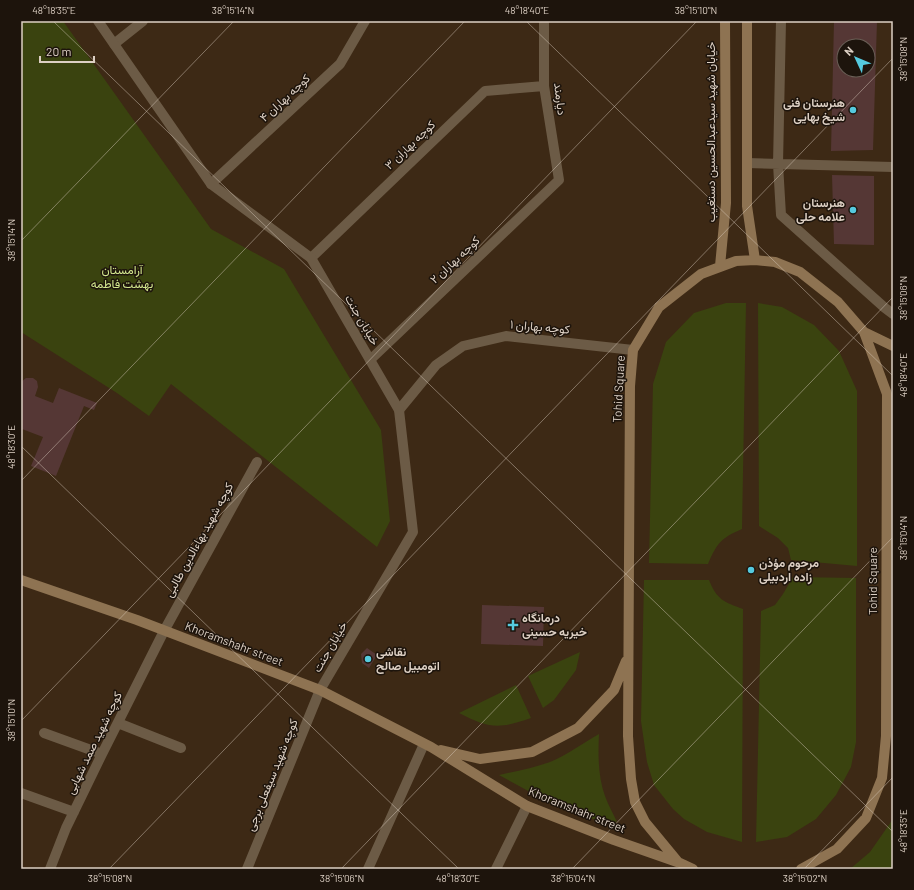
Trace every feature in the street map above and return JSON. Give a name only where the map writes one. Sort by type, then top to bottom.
[{"type":"main road","name":"خیابان شهید سیدعبدالحسین دستغیب","points":[[720,266],[726,203],[725,21]]},
{"type":"main road","points":[[747,21],[747,206],[755,260]]},
{"type":"main road","name":"Tohid Square","points":[[693,869],[678,862],[645,822],[635,802],[631,779],[628,736],[628,656],[630,386],[633,350],[659,307],[700,274],[720,266],[736,262],[755,260],[775,262],[800,272],[838,302],[864,332],[887,394],[890,490],[886,736],[882,778],[866,818],[837,849],[801,869]]},
{"type":"main road","points":[[864,332],[893,346]]},
{"type":"main road","name":"Khoramshahr street","points":[[21,580],[137,620],[320,690],[428,746],[527,806],[614,840],[678,862]]},
{"type":"main road","name":"Khoramshahr street","points":[[428,746],[480,759],[532,752],[578,728],[614,690],[628,656]]},
{"type":"street","name":"خیابان جنت","points":[[98,21],[211,184],[311,258],[399,410],[413,532],[320,690]]},
{"type":"street","points":[[114,44],[144,21]]},
{"type":"street","name":"کوچه بهاران ۴","points":[[211,184],[340,64],[365,21]]},
{"type":"street","name":"دیارمند","points":[[544,21],[544,86],[559,180]]},
{"type":"street","points":[[781,21],[778,164],[781,215],[893,314]]},
{"type":"street","name":"کوچه بهاران ۳","points":[[311,258],[485,91],[544,86]]},
{"type":"street","points":[[747,163],[893,167]]},
{"type":"street","name":"کوچه بهاران ۲","points":[[370,360],[559,180]]},
{"type":"street","name":"کوچه بهاران ۱","points":[[399,410],[436,365],[463,346],[506,336],[633,350]]},
{"type":"street","name":"کوچه شهید بهاءالدین طالبی","points":[[164,631],[257,462]]},
{"type":"street","name":"کوچه شهید صمد شهابی","points":[[50,869],[74,812],[164,631]]},
{"type":"street","name":"کوچه شهید سیفعلی برجی","points":[[247,869],[320,690]]},
{"type":"street","points":[[118,723],[181,748]]},
{"type":"street","points":[[44,733],[102,754]]},
{"type":"street","points":[[368,869],[428,746]]},
{"type":"street","points":[[21,793],[74,812]]},
{"type":"street","points":[[496,869],[527,806]]},
{"type":"green space","name":"آرامستان بهشت فاطمه","points":[[21,21],[63,21],[211,229],[284,269],[381,430],[390,521],[377,547],[171,384],[149,416],[117,393],[21,332]]},
{"type":"green space","points":[[726,303],[746,303],[742,529],[729,535],[720,542],[708,564],[649,563],[653,384],[666,342],[694,313]]},
{"type":"green space","points":[[758,303],[782,307],[814,325],[839,351],[857,391],[857,566],[791,560],[788,548],[778,538],[759,526]]},
{"type":"green space","points":[[793,577],[856,578],[856,742],[851,767],[836,795],[816,819],[787,837],[756,842],[761,611],[775,605]]},
{"type":"green space","points":[[644,580],[709,580],[718,596],[726,602],[743,609],[742,842],[707,832],[684,819],[673,809],[654,785],[647,762],[641,721]]},
{"type":"green space","points":[[580,652],[576,670],[554,700],[543,708],[528,676]]},
{"type":"green space","points":[[516,685],[531,718],[511,724],[495,726],[487,725],[459,713]]},
{"type":"green space","points":[[599,734],[601,781],[606,799],[617,822],[593,819],[554,805],[499,775],[550,762]]},
{"type":"green space","points":[[893,819],[893,869],[850,869],[870,852]]},
{"type":"building","name":"هنرستان فنی شیخ بهایی","points":[[834,21],[877,21],[876,53],[876,38],[836,38],[836,78],[875,78],[873,150],[831,151]]},
{"type":"building","name":"هنرستان علامه حلی","points":[[832,175],[874,176],[874,245],[834,244]]},
{"type":"building","points":[[26,378],[33,378],[37,381],[38,387],[35,396],[53,403],[59,388],[97,403],[94,410],[84,406],[56,476],[31,466],[43,437],[22,429],[21,432],[21,382]]},
{"type":"building","name":"درمانگاه خیریه حسینی","points":[[482,605],[544,607],[543,646],[481,644]]},
{"type":"building","name":"نقاشی اتومبیل صالح","points":[[367,648],[377,655],[369,668],[362,663],[361,654]]},
{"type":"place","name":"هنرستان فنی شیخ بهایی","points":[[853,110]]},
{"type":"place","name":"هنرستان علامه حلی","points":[[853,210]]},
{"type":"place","name":"مرحوم مؤذن زاده اردبیلی","points":[[751,570]]},
{"type":"place","name":"درمانگاه خیریه حسینی","points":[[513,625]]},
{"type":"place","name":"نقاشی اتومبیل صالح","points":[[368,659]]}]
